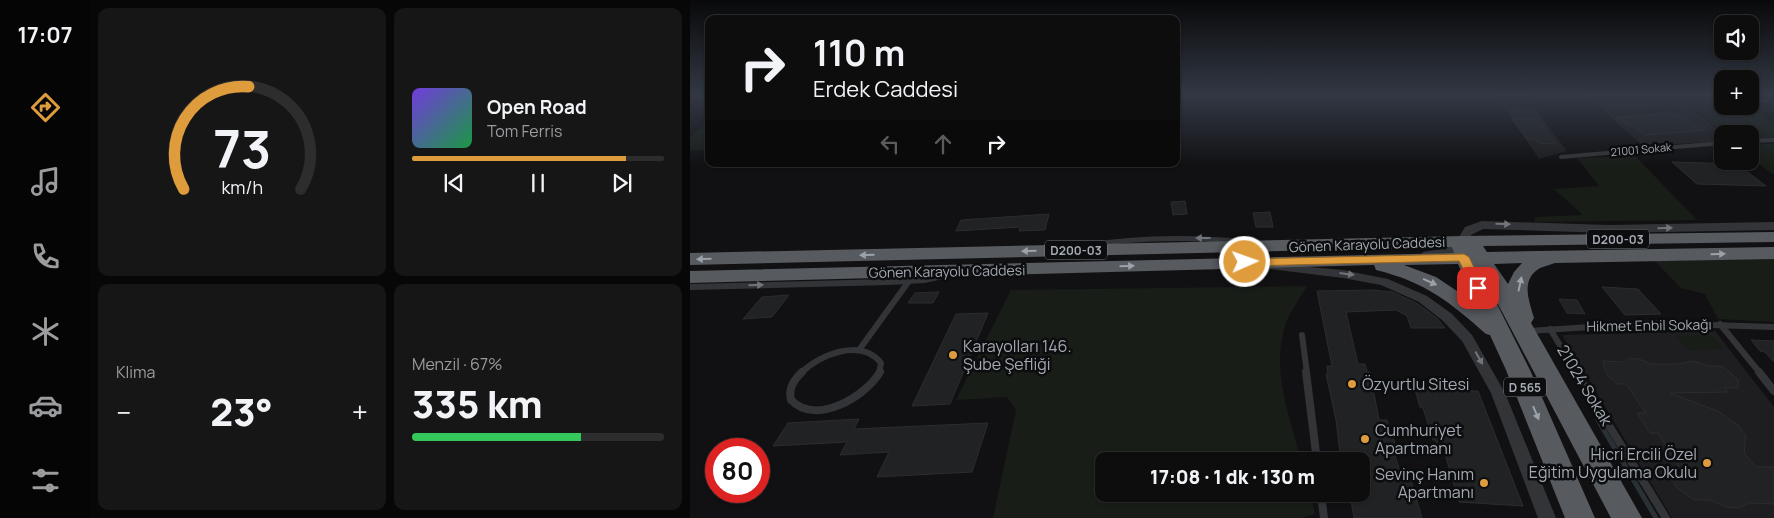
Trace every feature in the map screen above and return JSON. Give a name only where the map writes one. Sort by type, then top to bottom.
[{"type":"highway","name":"Gönen Karayolu Caddesi","points":[[690,277],[1332,260],[1774,237]]},
{"type":"highway","name":"Gönen Karayolu Caddesi","points":[[690,259],[1268,246],[1599,257],[1774,253]]},
{"type":"highway","name":"D 565","points":[[1469,252],[1525,332],[1627,518]]},
{"type":"highway","name":"D 565","points":[[1469,252],[1499,333],[1518,370],[1580,518]]},
{"type":"highway","points":[[1525,332],[1517,287],[1522,274],[1531,265],[1544,260],[1599,257]]},
{"type":"highway","points":[[1332,260],[1389,267],[1434,283],[1449,292],[1499,333]]},
{"type":"street","points":[[1294,261],[1469,252],[1464,235],[1467,231],[1482,225],[1609,229],[1774,226]]},
{"type":"street","points":[[1229,263],[1370,278],[1410,292],[1436,307],[1467,338],[1498,393],[1547,518]]},
{"type":"lane","points":[[1759,141],[1774,140]]},
{"type":"lane","name":"21001 Sokak","points":[[1560,157],[1714,144]]},
{"type":"lane","points":[[690,287],[909,281],[974,270]]},
{"type":"lane","points":[[859,350],[870,352],[878,357],[881,365],[879,374],[872,384],[860,394],[846,403],[829,408],[801,409],[793,404],[789,396],[790,387],[796,378],[806,368],[832,354],[859,350],[909,281]]},
{"type":"lane","points":[[1720,324],[1774,392]]},
{"type":"lane","name":"Hikmet Enbil Sokağı","points":[[1525,332],[1599,325],[1720,324],[1774,327]]},
{"type":"lane","name":"21024 Sokak","points":[[1550,329],[1666,518]]},
{"type":"lane","points":[[1302,335],[1316,452]]},
{"type":"lane","points":[[1322,502],[1324,518]]},
{"type":"shaded area","points":[[1511,118],[1542,118],[1567,151],[1539,159]]},
{"type":"shaded area","points":[[1612,118],[1704,118],[1714,126],[1714,142],[1643,146]]},
{"type":"shaded area","points":[[1705,118],[1766,118],[1774,123],[1774,138],[1759,139],[1759,125],[1714,125]]},
{"type":"shaded area","points":[[705,124],[705,150],[690,151],[690,137]]},
{"type":"shaded area","points":[[1774,143],[1774,175],[1759,164],[1759,145]]},
{"type":"shaded area","points":[[1635,156],[1697,220],[1534,222],[1535,217],[1583,215],[1554,189],[1599,186],[1577,158]]},
{"type":"shaded area","points":[[1774,258],[1774,322],[1718,319],[1705,294],[1681,288],[1655,261]]},
{"type":"shaded area","points":[[1307,286],[1286,323],[1280,358],[1283,393],[1299,452],[1095,452],[1095,502],[1312,502],[1315,514],[1301,518],[993,518],[1016,410],[1007,397],[956,400],[1011,290]]},
{"type":"shaded area","name":"Hicri Ercili Özel Eğitim Uygulama Okulu","points":[[1715,331],[1774,407],[1774,518],[1672,518],[1562,335]]},
{"type":"shaded area","points":[[1711,335],[1725,349],[1689,350],[1676,336]]},
{"type":"building","points":[[1618,118],[1682,118],[1706,130],[1646,135]]},
{"type":"building","points":[[1512,119],[1537,119],[1557,144],[1539,143],[1536,140],[1527,139]]},
{"type":"building","points":[[1672,162],[1714,163],[1714,170],[1745,170],[1766,186],[1697,184]]},
{"type":"building","points":[[1185,201],[1187,214],[1173,215],[1171,202]]},
{"type":"building","points":[[1270,212],[1273,227],[1256,227],[1253,213]]},
{"type":"building","points":[[1049,214],[1045,230],[1019,231],[1020,227],[956,231],[961,220]]},
{"type":"building","points":[[1602,287],[1638,289],[1661,314],[1625,315]]},
{"type":"building","points":[[1373,290],[1393,292],[1418,304],[1437,318],[1445,328],[1411,328],[1407,316],[1396,310],[1346,312],[1358,364],[1365,364],[1367,372],[1370,372],[1379,420],[1387,420],[1389,428],[1391,428],[1397,452],[1394,452],[1402,478],[1410,477],[1422,518],[1354,518],[1351,502],[1370,502],[1370,452],[1340,452],[1336,420],[1326,374],[1328,374],[1327,366],[1332,366],[1317,291]]},
{"type":"building","points":[[939,292],[933,303],[908,303],[915,293]]},
{"type":"building","points":[[789,295],[772,317],[743,319],[762,297]]},
{"type":"building","points":[[1559,299],[1577,300],[1585,314],[1567,313]]},
{"type":"building","name":"Karayolları 146. Şube Şefliği","points":[[988,313],[950,404],[912,406],[956,314]]},
{"type":"building","points":[[1751,340],[1774,341],[1774,362],[1765,352],[1760,351]]},
{"type":"building","name":"Hicri Ercili Özel Eğitim Uygulama Okulu","points":[[1630,358],[1639,359],[1651,364],[1677,364],[1694,361],[1708,366],[1721,366],[1738,380],[1738,388],[1724,388],[1728,392],[1670,393],[1718,411],[1739,426],[1746,437],[1744,453],[1756,467],[1774,467],[1774,504],[1749,503],[1740,508],[1726,507],[1710,500],[1694,500],[1676,487],[1667,470],[1681,470],[1658,433],[1650,433],[1637,413],[1646,413],[1626,384],[1617,384],[1608,376],[1604,368],[1603,361],[1624,362]]},
{"type":"building","points":[[1415,390],[1478,391],[1523,506],[1459,502],[1443,447],[1438,447],[1436,440],[1433,440]]},
{"type":"building","points":[[859,419],[854,429],[988,423],[972,472],[877,477],[889,452],[840,455],[847,442],[773,446],[788,423]]},
{"type":"waterway","points":[[1598,420],[1656,518]]},
{"type":"place","name":"Karayolları 146. Şube Şefliği","points":[[953,355]]},
{"type":"place","name":"Özyurtlu Sitesi","points":[[1352,384]]},
{"type":"place","name":"Cumhuriyet Apartmanı","points":[[1365,439]]},
{"type":"place","name":"Hicri Ercili Özel Eğitim Uygulama Okulu","points":[[1707,463]]},
{"type":"place","name":"Sevinç Hanım Apartmanı","points":[[1484,483]]},
{"type":"route","points":[[1245,262],[1464,257],[1478,288]]}]
